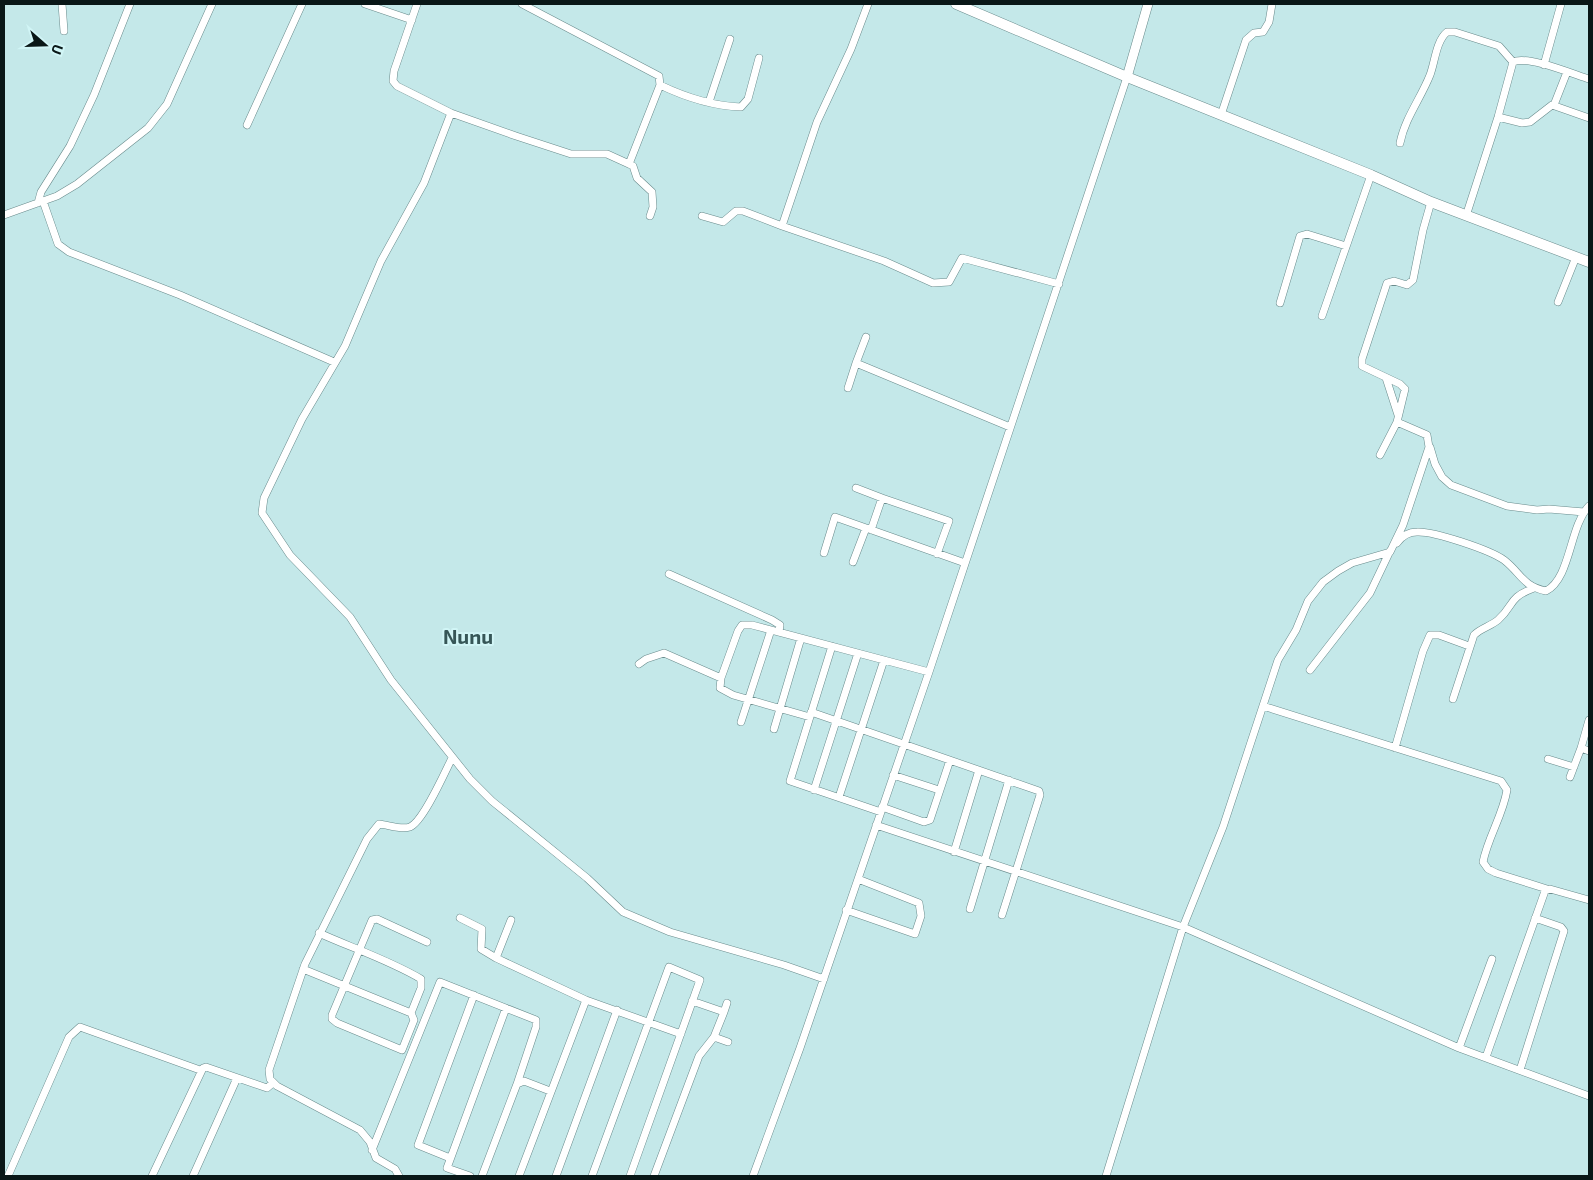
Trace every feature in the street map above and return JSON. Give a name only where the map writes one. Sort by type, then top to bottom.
[{"type":"main road","points":[[956,4],[1127,77],[1371,175],[1431,202],[1589,262]]},
{"type":"street","points":[[62,4],[64,31]]},
{"type":"street","points":[[130,4],[94,95],[70,146],[43,188],[41,202],[58,244],[69,252],[180,295],[334,362]]},
{"type":"street","points":[[4,215],[41,202],[77,184],[148,128],[159,117],[176,86],[212,4]]},
{"type":"street","points":[[248,125],[302,4]]},
{"type":"street","points":[[365,4],[412,20]]},
{"type":"street","points":[[417,4],[394,71],[393,81],[400,88],[451,113],[559,150],[580,155],[607,154],[633,166],[638,178],[652,192],[653,207],[650,216]]},
{"type":"street","points":[[522,4],[652,71],[661,78],[660,85],[629,164]]},
{"type":"street","points":[[782,226],[817,122],[851,49],[868,4]]},
{"type":"street","points":[[754,1176],[824,979],[846,910],[929,672],[1127,77],[1148,4]]},
{"type":"street","points":[[1221,115],[1246,40],[1250,36],[1263,32],[1266,28],[1272,4]]},
{"type":"street","points":[[1544,65],[1561,4]]},
{"type":"street","points":[[1400,143],[1406,123],[1430,75],[1442,38],[1447,32],[1455,32],[1499,46],[1513,62]]},
{"type":"street","points":[[709,102],[730,38]]},
{"type":"street","points":[[660,85],[678,94],[739,107],[745,104],[759,58]]},
{"type":"street","points":[[1513,62],[1521,60],[1544,65],[1589,79]]},
{"type":"street","points":[[1466,216],[1498,117],[1513,62]]},
{"type":"street","points":[[1554,105],[1567,72]]},
{"type":"street","points":[[1498,117],[1522,123],[1530,122],[1554,105],[1589,118]]},
{"type":"street","points":[[451,113],[424,183],[381,261],[345,346],[302,419],[264,498],[262,513],[290,554],[350,617],[391,680],[452,758],[492,801],[587,878],[623,912],[670,932],[784,965],[824,979]]},
{"type":"street","points":[[1322,316],[1371,175]]},
{"type":"street","points":[[1380,456],[1398,419],[1405,389],[1400,384],[1362,366],[1362,360],[1387,283],[1394,281],[1407,284],[1413,280],[1431,202]]},
{"type":"street","points":[[702,216],[723,222],[736,211],[743,211],[884,262],[933,282],[948,283],[962,258],[1059,284]]},
{"type":"street","points":[[1280,303],[1300,236],[1307,234],[1346,246]]},
{"type":"street","points":[[1558,302],[1576,257]]},
{"type":"street","points":[[848,388],[866,337]]},
{"type":"street","points":[[856,363],[1010,427]]},
{"type":"street","points":[[1386,378],[1398,419],[1427,435],[1434,464],[1442,477],[1450,485],[1507,506],[1584,512]]},
{"type":"street","points":[[1310,670],[1370,593],[1402,525],[1429,447]]},
{"type":"street","points":[[856,488],[949,521],[937,554]]},
{"type":"street","points":[[853,562],[882,498]]},
{"type":"street","points":[[1106,1176],[1183,927],[1222,827],[1278,660],[1315,591],[1323,582],[1352,563],[1390,552],[1408,534],[1416,532],[1433,534],[1503,559],[1526,585],[1546,591],[1553,587],[1561,573],[1584,512],[1589,506]]},
{"type":"street","points":[[824,553],[836,517],[965,563]]},
{"type":"street","points":[[670,574],[772,620],[780,625],[779,632]]},
{"type":"street","points":[[1453,699],[1474,635],[1497,621],[1511,601],[1520,594],[1534,588]]},
{"type":"street","points":[[929,672],[752,625],[742,625],[738,631],[720,685],[722,691],[780,708],[837,720],[1037,789],[1040,793],[1002,915]]},
{"type":"street","points":[[741,722],[771,630]]},
{"type":"street","points":[[1395,748],[1423,651],[1430,635],[1439,635],[1469,646]]},
{"type":"street","points":[[774,729],[802,638]]},
{"type":"street","points":[[832,646],[790,779],[792,783],[927,822],[932,814],[950,760]]},
{"type":"street","points":[[639,664],[664,652],[721,678]]},
{"type":"street","points":[[814,790],[858,653]]},
{"type":"street","points":[[839,797],[884,660]]},
{"type":"street","points":[[1263,706],[1501,781],[1508,790],[1485,850],[1483,862],[1488,869],[1547,890],[1589,900]]},
{"type":"street","points":[[1570,777],[1589,720]]},
{"type":"street","points":[[1581,748],[1589,751]]},
{"type":"street","points":[[399,1176],[395,1169],[376,1158],[370,1142],[360,1130],[273,1083],[270,1077],[270,1070],[303,969],[319,933],[376,827],[379,824],[405,828],[413,826],[423,813],[452,758]]},
{"type":"street","points":[[1548,759],[1574,767]]},
{"type":"street","points":[[954,852],[979,770]]},
{"type":"street","points":[[893,775],[939,790]]},
{"type":"street","points":[[970,909],[1009,780]]},
{"type":"street","points":[[876,824],[954,852],[984,860],[1183,927],[1460,1048],[1589,1096]]},
{"type":"street","points":[[846,910],[915,934],[921,916],[919,903],[858,879]]},
{"type":"street","points":[[1486,1057],[1535,918],[1547,890]]},
{"type":"street","points":[[460,918],[482,929],[481,949],[496,958],[586,1000],[680,1034]]},
{"type":"street","points":[[1520,1070],[1564,932],[1561,927],[1535,918]]},
{"type":"street","points":[[303,969],[344,986],[411,1013],[414,1020],[402,1050],[333,1021],[332,1014],[344,986],[359,951],[369,924],[374,919],[427,942]]},
{"type":"street","points":[[496,958],[511,920]]},
{"type":"street","points":[[319,933],[421,979],[421,988],[411,1013]]},
{"type":"street","points":[[1460,1048],[1492,959]]},
{"type":"street","points":[[592,1176],[669,967],[700,980],[630,1176]]},
{"type":"street","points":[[372,1151],[440,982],[536,1020],[537,1023],[517,1084],[482,1176]]},
{"type":"street","points":[[450,1158],[418,1145],[474,995]]},
{"type":"street","points":[[519,1176],[586,1000]]},
{"type":"street","points":[[692,1001],[724,1012]]},
{"type":"street","points":[[654,1176],[699,1056],[714,1037],[728,1003]]},
{"type":"street","points":[[470,1176],[446,1168],[506,1008]]},
{"type":"street","points":[[556,1176],[617,1010]]},
{"type":"street","points":[[8,1176],[70,1037],[80,1027],[200,1070]]},
{"type":"street","points":[[714,1037],[728,1042]]},
{"type":"street","points":[[152,1176],[200,1070],[206,1066],[267,1088],[273,1083]]},
{"type":"street","points":[[193,1176],[237,1078]]},
{"type":"street","points":[[517,1084],[524,1081],[550,1091]]},
{"type":"district","name":"Nunu","points":[[468,636]]}]
